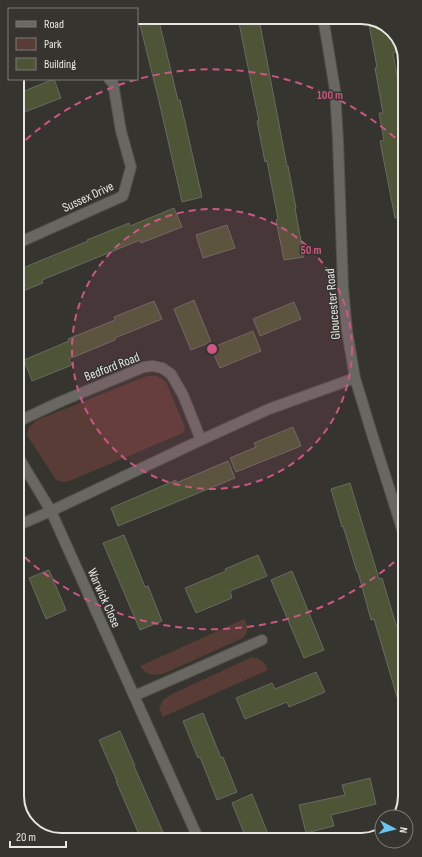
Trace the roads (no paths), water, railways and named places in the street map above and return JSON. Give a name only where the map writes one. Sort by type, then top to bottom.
[{"type":"street","name":"Gloucester Road","points":[[324,24],[335,90],[343,287],[347,331],[355,378],[398,516]]},
{"type":"street","name":"Sussex Drive","points":[[24,240],[123,196],[131,167],[121,131],[113,83],[110,80]]},
{"type":"street","name":"Bedford Road","points":[[24,419],[62,401],[144,367],[153,366],[162,368],[171,374],[184,395],[201,440]]},
{"type":"street","points":[[24,523],[270,409],[355,378]]},
{"type":"street","name":"Warwick Close","points":[[24,466],[51,511],[196,833]]},
{"type":"street","points":[[134,696],[262,640]]}]
